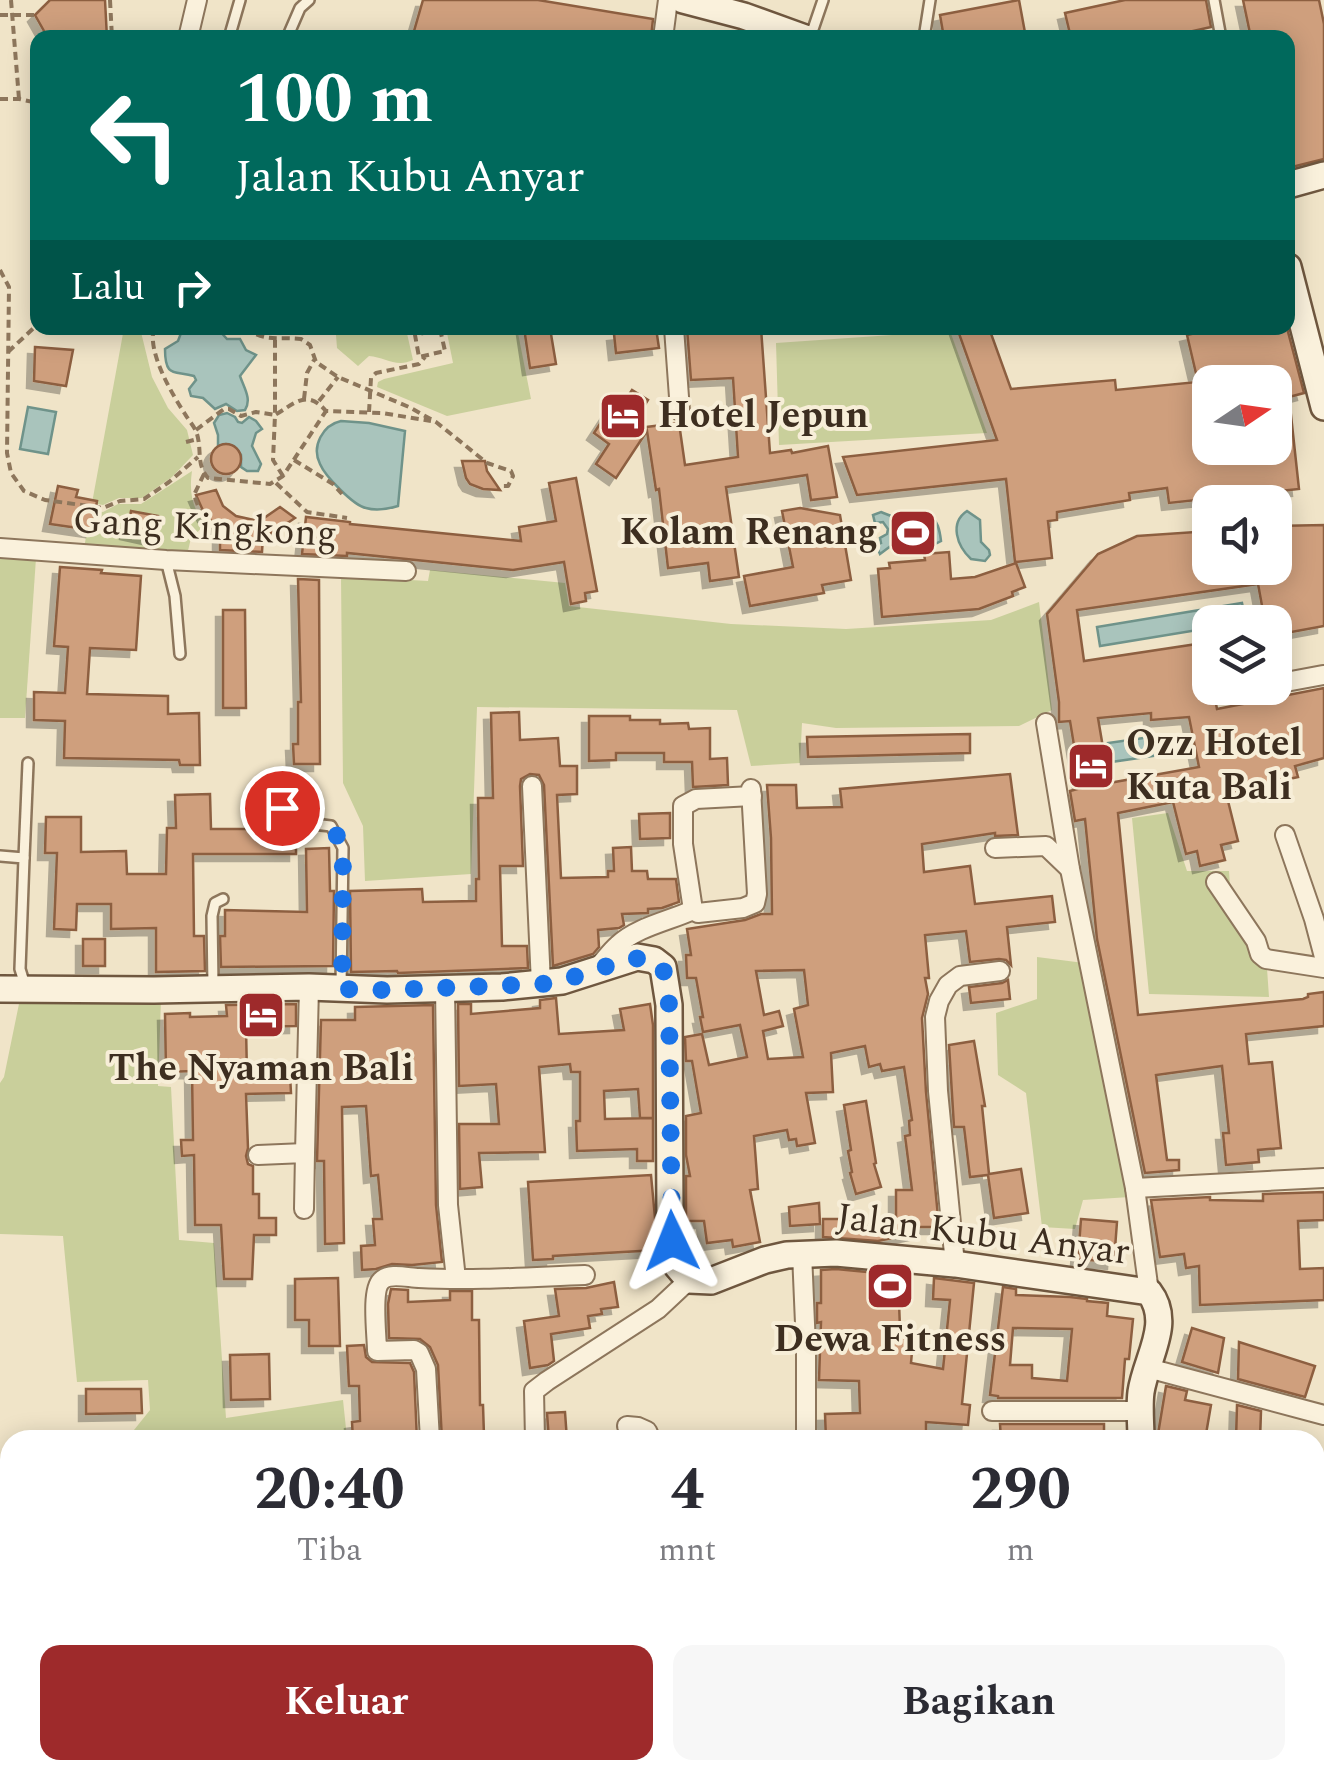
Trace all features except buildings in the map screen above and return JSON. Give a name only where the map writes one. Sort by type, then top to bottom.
[{"type":"street","points":[[190,30],[197,0]]},
{"type":"street","points":[[664,30],[668,0]]},
{"type":"street","points":[[683,0],[785,30]]},
{"type":"street","points":[[1295,183],[1324,175]]},
{"type":"street","points":[[1295,294],[1324,406]]},
{"type":"street","points":[[675,335],[680,411]]},
{"type":"street","name":"Gang Kingkong","points":[[0,548],[406,571]]},
{"type":"street","points":[[1292,681],[1323,675]]},
{"type":"street","points":[[1046,722],[1070,869],[1135,1188],[1150,1292]]},
{"type":"street","points":[[532,786],[542,984]]},
{"type":"street","points":[[595,970],[621,942],[635,934],[693,910],[742,908],[756,902],[751,793],[696,798],[683,806],[683,844],[693,910]]},
{"type":"street","points":[[1285,835],[1324,957]]},
{"type":"street","points":[[995,848],[1046,846],[1070,869]]},
{"type":"street","points":[[1216,882],[1266,959],[1324,968]]},
{"type":"street","points":[[0,988],[387,990],[542,984],[637,957],[654,960],[663,967],[669,1004],[670,1218],[677,1266],[689,1280],[658,1309],[539,1386],[534,1391],[535,1430]]},
{"type":"street","points":[[954,1264],[935,1017],[948,985],[960,976],[1000,971]]},
{"type":"street","points":[[304,1209],[309,987]]},
{"type":"street","points":[[445,987],[448,1205],[456,1279]]},
{"type":"street","points":[[258,1155],[305,1153]]},
{"type":"street","points":[[1135,1188],[1324,1178]]},
{"type":"street","points":[[802,1253],[806,1430]]},
{"type":"street","name":"Jalan Kubu Anyar","points":[[689,1280],[711,1281],[764,1260],[802,1253],[877,1255],[1150,1292],[1160,1322],[1141,1393],[1141,1430]]},
{"type":"street","points":[[429,1430],[424,1360],[414,1350],[377,1350],[380,1282],[389,1276],[585,1276]]},
{"type":"street","points":[[1148,1368],[1324,1415]]},
{"type":"street","points":[[992,1411],[1141,1411]]},
{"type":"street","points":[[627,1426],[646,1430]]},
{"type":"lane","points":[[231,30],[240,0]]},
{"type":"lane","points":[[290,30],[308,0]]},
{"type":"lane","points":[[811,30],[823,0]]},
{"type":"lane","points":[[925,30],[930,0]]},
{"type":"lane","points":[[1214,0],[1220,30]]},
{"type":"lane","points":[[166,560],[180,654]]},
{"type":"lane","points":[[27,990],[20,968],[28,763]]},
{"type":"lane","points":[[277,796],[282,808],[294,818],[332,826],[343,848],[342,989]]},
{"type":"lane","points":[[0,856],[24,858]]},
{"type":"lane","points":[[213,989],[212,916],[215,904],[223,899]]},
{"type":"path","points":[[12,0],[19,99]]},
{"type":"path","points":[[110,0],[112,30]]},
{"type":"path","points":[[0,15],[35,15]]},
{"type":"path","points":[[0,100],[30,101]]},
{"type":"path","points":[[0,270],[8,287],[2,311],[7,352],[7,452],[11,473],[24,491],[44,500],[103,508],[120,500],[144,499],[198,457]]},
{"type":"path","points":[[7,352],[30,331]]},
{"type":"path","points":[[152,335],[171,391],[196,430],[204,474],[216,480],[276,483],[326,411]]},
{"type":"path","points":[[259,335],[275,340],[301,339],[310,346],[315,358],[338,377],[436,422],[488,463],[511,472],[512,482],[500,486]]},
{"type":"path","points":[[414,335],[419,357],[445,352],[441,335]]},
{"type":"path","points":[[275,340],[273,460],[284,476]]},
{"type":"path","points":[[369,412],[371,378],[376,373],[419,364],[426,356]]},
{"type":"path","points":[[304,399],[307,373],[315,358]]},
{"type":"path","points":[[318,402],[338,377]]},
{"type":"path","points":[[196,430],[224,409],[241,416],[256,412],[276,415],[304,399],[318,402],[326,411],[369,412],[436,422]]},
{"type":"path","points":[[186,442],[198,439]]},
{"type":"path","points":[[294,460],[342,494]]},
{"type":"path","points":[[204,474],[194,494],[200,511],[214,529]]},
{"type":"path","points":[[276,483],[308,512],[347,518]]},
{"type":"green space","points":[[123,335],[142,335],[152,377],[168,408],[187,430],[193,455],[172,477],[142,498],[119,498],[103,505],[92,503]]},
{"type":"green space","points":[[336,335],[407,335],[413,360],[396,363],[369,356],[358,366],[337,348]]},
{"type":"green space","points":[[447,335],[518,335],[531,399],[447,416],[377,387],[384,379],[453,363]]},
{"type":"green space","points":[[951,335],[987,433],[779,445],[776,343]]},
{"type":"green space","points":[[192,471],[192,500],[205,525],[191,538],[187,555],[84,548],[91,510],[103,512],[118,504],[141,504]]},
{"type":"green space","points":[[0,558],[36,558],[25,718],[0,718]]},
{"type":"green space","points":[[430,570],[565,583],[569,606],[731,624],[846,629],[991,620],[1039,602],[1052,710],[1019,726],[836,728],[802,723],[800,763],[751,766],[737,710],[477,707],[471,874],[365,881],[363,826],[343,783],[341,576],[428,581]]},
{"type":"green space","points":[[1168,813],[1187,871],[1229,871],[1232,916],[1265,940],[1269,997],[1149,994],[1132,818]]},
{"type":"green space","points":[[1037,957],[1084,963],[1130,1197],[1083,1200],[1075,1229],[1042,1227],[1026,1093],[998,1075],[996,1013],[1037,999]]},
{"type":"green space","points":[[20,999],[161,1000],[158,1086],[171,1087],[179,1240],[214,1243],[226,1418],[343,1400],[346,1430],[134,1430],[150,1410],[148,1380],[77,1382],[63,1236],[0,1234],[0,1083]]},
{"type":"water","points":[[180,335],[223,335],[227,339],[240,339],[246,350],[256,355],[240,376],[248,398],[245,410],[237,411],[226,404],[215,409],[203,398],[191,396],[189,389],[196,380],[194,376],[169,369],[165,359],[165,349]]},
{"type":"water","points":[[28,407],[56,412],[48,454],[20,449]]},
{"type":"water","points":[[227,413],[242,423],[249,417],[262,429],[256,433],[252,446],[261,464],[258,471],[241,467],[241,455],[234,446],[218,446],[214,423],[219,415]]},
{"type":"water","points":[[341,421],[405,431],[398,506],[361,506],[340,490],[323,469],[317,450],[320,437]]},
{"type":"water","points":[[967,511],[980,520],[981,542],[990,555],[985,561],[971,559],[959,541],[958,522]]},
{"type":"water","name":"Kolam Renang","points":[[881,512],[904,520],[928,514],[936,522],[941,541],[927,548],[913,539],[903,539],[880,554],[876,545],[888,529],[883,522],[875,523],[873,515]]},
{"type":"water","points":[[1192,611],[1192,631],[1100,646],[1097,627]]},
{"type":"water","points":[[1165,735],[1167,754],[1111,762],[1108,743]]},
{"type":"place","name":"Hotel Jepun","points":[[623,416]]},
{"type":"place","name":"Kolam Renang","points":[[913,533]]},
{"type":"place","name":"Ozz Hotel Kuta Bali","points":[[1091,766]]},
{"type":"place","name":"The Nyaman Bali","points":[[261,1015]]},
{"type":"place","name":"Dewa Fitness","points":[[890,1286]]},
{"type":"route","points":[[282,808],[294,818],[332,826],[343,848],[342,989],[542,984],[637,957],[654,960],[663,967],[669,1004],[672,1241]]}]
